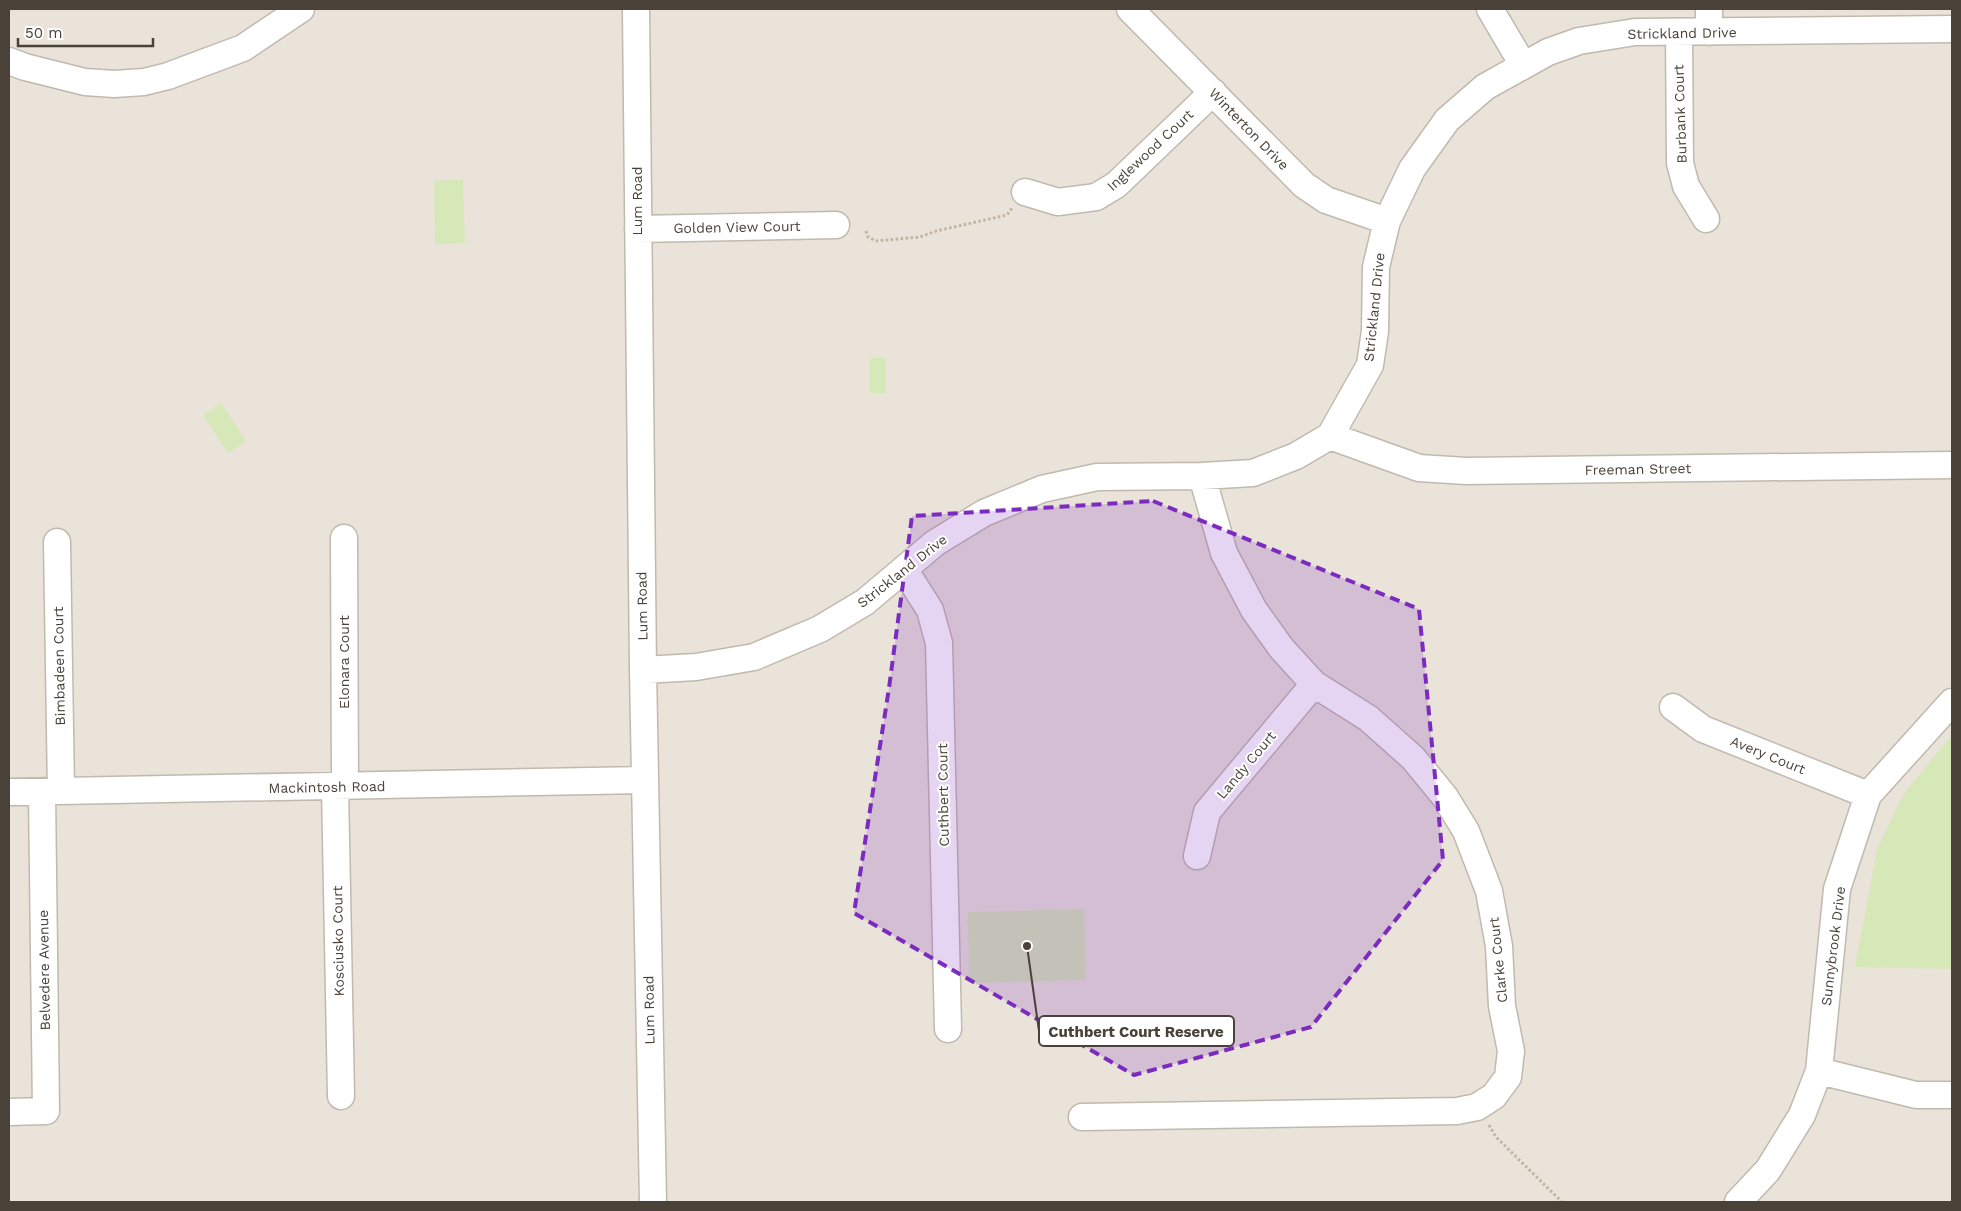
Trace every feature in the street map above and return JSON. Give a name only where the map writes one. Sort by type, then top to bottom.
[{"type":"street","points":[[9,61],[25,67],[85,82],[114,84],[144,82],[183,71],[243,48],[301,9]]},
{"type":"street","name":"Lum Road","points":[[636,9],[643,670],[652,1202]]},
{"type":"street","name":"Winterton Drive","points":[[1130,9],[1304,185],[1326,200],[1387,220]]},
{"type":"street","points":[[1490,9],[1523,65]]},
{"type":"street","name":"Strickland Drive","points":[[643,670],[696,666],[754,656],[820,629],[865,602],[935,543],[984,513],[1042,489],[1097,477],[1202,476],[1253,473],[1296,456],[1330,436],[1370,365],[1375,331],[1376,267],[1387,220],[1412,169],[1447,120],[1486,87],[1548,52],[1579,41],[1635,32],[1679,33],[1709,20],[1940,22]]},
{"type":"street","name":"Burbank Court","points":[[1679,33],[1680,163],[1686,186],[1706,219]]},
{"type":"street","name":"Inglewood Court","points":[[1024,192],[1058,202],[1096,197],[1116,185],[1213,92]]},
{"type":"street","name":"Golden View Court","points":[[638,229],[836,225]]},
{"type":"street","name":"Freeman Street","points":[[1330,436],[1419,468],[1466,471],[1952,465]]},
{"type":"street","name":"Clarke Court","points":[[1082,1117],[1457,1111],[1477,1107],[1494,1096],[1508,1077],[1511,1051],[1502,1006],[1499,946],[1489,891],[1466,831],[1445,797],[1413,758],[1368,718],[1314,684],[1282,649],[1254,610],[1224,553],[1202,476]]},
{"type":"street","name":"Elonara Court","points":[[340,787],[344,538]]},
{"type":"street","name":"Bimbadeen Court","points":[[51,792],[57,542]]},
{"type":"street","name":"Cuthbert Court","points":[[904,569],[930,610],[939,643],[948,1029]]},
{"type":"street","name":"Landy Court","points":[[1197,856],[1208,812],[1314,684]]},
{"type":"street","name":"Sunnybrook Drive","points":[[1738,1202],[1768,1170],[1802,1115],[1819,1071],[1838,889],[1868,795],[1952,702]]},
{"type":"street","name":"Avery Court","points":[[1673,707],[1703,729],[1868,795]]},
{"type":"street","name":"Mackintosh Road","points":[[9,792],[645,780]]},
{"type":"street","name":"Kosciusko Court","points":[[340,787],[340,1096]]},
{"type":"street","name":"Belvedere Avenue","points":[[9,1112],[46,1112],[51,792]]},
{"type":"street","points":[[1819,1071],[1916,1095],[1952,1095]]},
{"type":"path","points":[[866,231],[868,237],[876,241],[920,238],[936,231],[1007,216],[1024,192]]},
{"type":"path","points":[[1477,1107],[1496,1137],[1562,1202]]},
{"type":"highlighted area","points":[[1153,501],[1419,609],[1443,860],[1311,1027],[1134,1075],[854,913],[889,688],[912,516]]},
{"type":"shaded area","points":[[9,9],[1952,9],[1952,1202],[9,1202]]},
{"type":"green space","points":[[463,180],[465,243],[435,244],[434,181]]},
{"type":"green space","points":[[870,358],[886,358],[886,393],[870,393]]},
{"type":"green space","points":[[221,403],[246,441],[228,453],[203,415]]},
{"type":"green space","points":[[1952,735],[1952,969],[1855,967],[1877,849],[1903,795]]},
{"type":"green space","points":[[1084,909],[1086,980],[969,983],[968,912]]},
{"type":"place","name":"Cuthbert Court Reserve","points":[[1027,946]]}]
